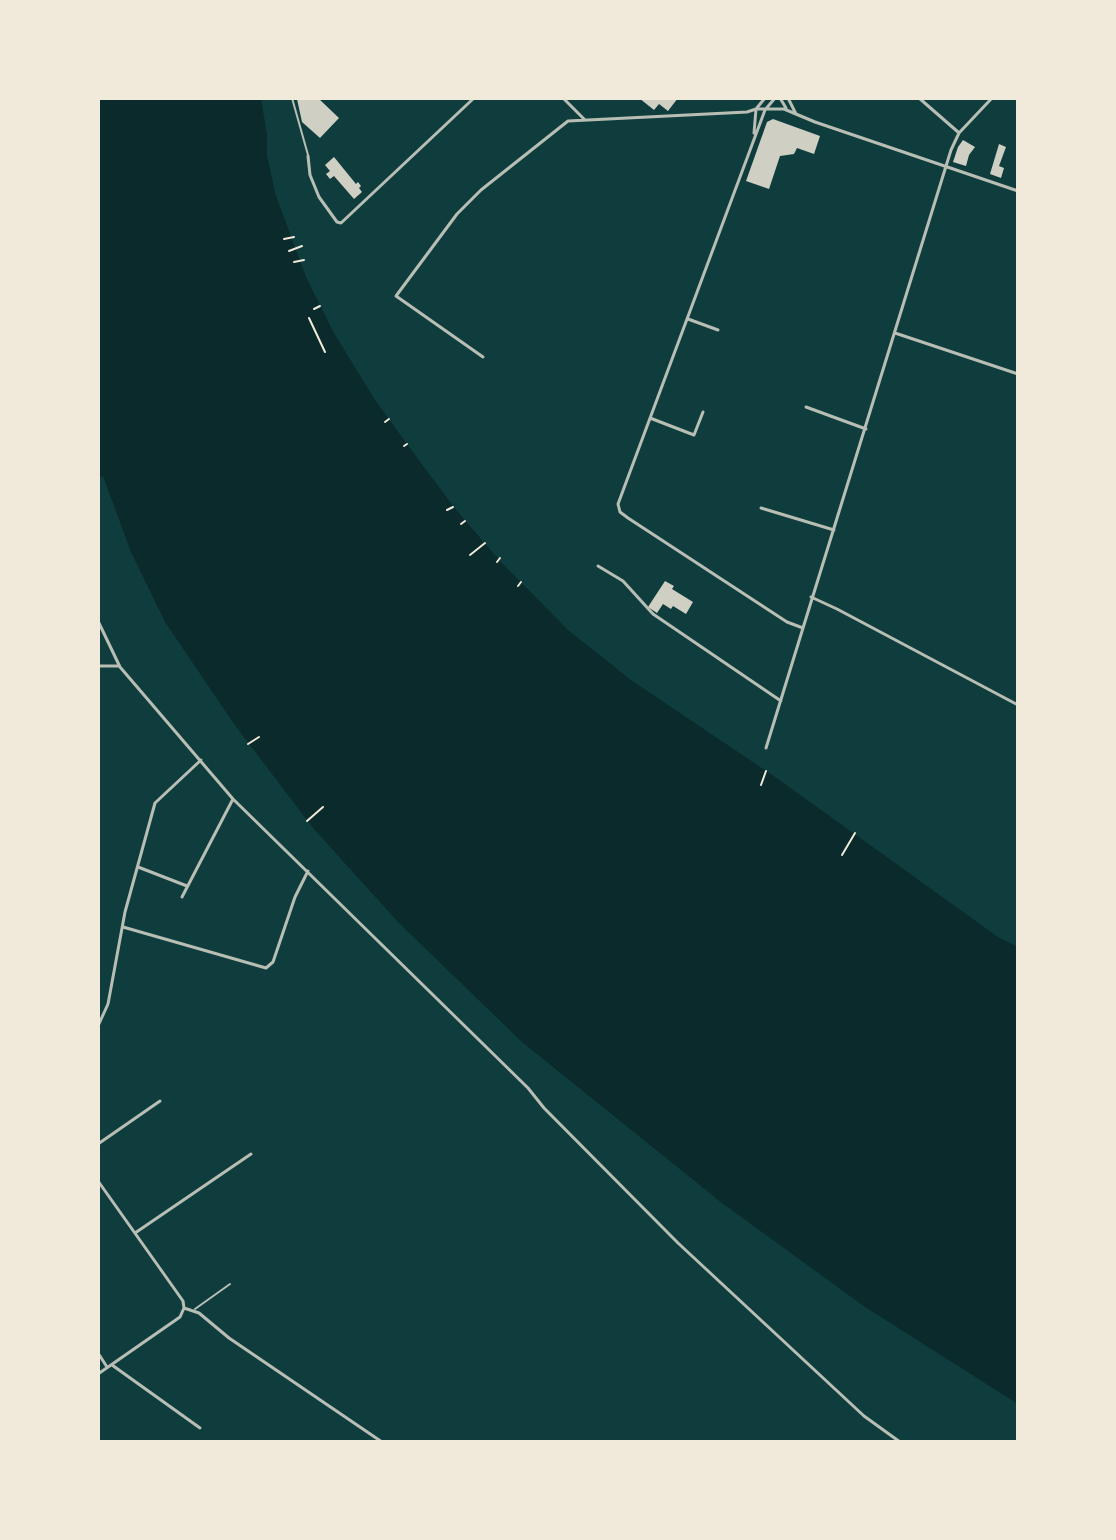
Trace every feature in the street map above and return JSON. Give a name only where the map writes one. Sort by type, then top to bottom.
[{"type":"street","points":[[308,156],[308,171],[319,197],[337,222],[342,222],[474,98]]},
{"type":"street","points":[[563,98],[584,119]]},
{"type":"street","points":[[754,139],[756,109],[765,98]]},
{"type":"street","points":[[796,114],[785,108],[778,98],[765,110],[619,496],[618,508],[628,518],[787,622],[803,628]]},
{"type":"street","points":[[788,98],[796,114]]},
{"type":"street","points":[[919,98],[959,133]]},
{"type":"street","points":[[766,748],[947,167],[959,133],[992,98]]},
{"type":"street","points":[[483,357],[396,296],[457,214],[481,190],[574,119],[732,113],[779,108],[1018,191]]},
{"type":"street","points":[[688,319],[718,330]]},
{"type":"street","points":[[895,333],[1018,374]]},
{"type":"street","points":[[806,407],[866,429]]},
{"type":"street","points":[[650,418],[694,435],[703,412]]},
{"type":"street","points":[[761,508],[834,530]]},
{"type":"street","points":[[598,566],[623,581],[653,614],[781,701]]},
{"type":"street","points":[[811,597],[1018,705]]},
{"type":"street","points":[[98,621],[120,667],[233,799],[528,1088],[544,1108],[755,1317],[864,1416],[900,1442]]},
{"type":"street","points":[[98,666],[120,667]]},
{"type":"street","points":[[98,1026],[108,1004],[137,867],[155,803],[201,760]]},
{"type":"street","points":[[182,897],[233,799]]},
{"type":"street","points":[[137,867],[187,886]]},
{"type":"street","points":[[123,927],[266,968],[273,962],[295,897],[308,871]]},
{"type":"street","points":[[98,1144],[160,1101]]},
{"type":"street","points":[[135,1233],[251,1154]]},
{"type":"street","points":[[98,1181],[183,1301],[184,1308],[180,1317],[98,1374]]},
{"type":"street","points":[[184,1308],[194,1310],[229,1338],[382,1442]]},
{"type":"street","points":[[98,1353],[110,1366],[200,1428]]},
{"type":"lane","points":[[292,98],[308,156]]},
{"type":"lane","points":[[194,1310],[230,1284]]},
{"type":"path","points":[[284,239],[294,237]]},
{"type":"path","points":[[289,251],[302,246]]},
{"type":"path","points":[[294,262],[304,260]]},
{"type":"path","points":[[314,309],[320,306]]},
{"type":"path","points":[[309,318],[325,352]]},
{"type":"path","points":[[385,422],[389,419]]},
{"type":"path","points":[[447,510],[453,507]]},
{"type":"path","points":[[461,524],[465,521]]},
{"type":"path","points":[[470,555],[485,543]]},
{"type":"path","points":[[518,586],[521,582]]},
{"type":"path","points":[[248,744],[259,737]]},
{"type":"path","points":[[761,785],[766,771]]},
{"type":"path","points":[[307,821],[323,807]]},
{"type":"path","points":[[842,855],[855,833]]},
{"type":"water","points":[[98,98],[261,98],[267,156],[276,196],[306,277],[334,333],[375,400],[418,459],[501,562],[568,630],[631,680],[778,779],[998,937],[1018,947],[1018,1404],[865,1307],[722,1203],[522,1042],[398,922],[313,828],[234,724],[165,622],[131,552],[103,476],[98,477]]},
{"type":"building","points":[[318,98],[339,118],[320,138],[302,122],[297,99]]},
{"type":"building","points":[[639,98],[678,98],[668,111],[659,104],[654,110]]},
{"type":"building","points":[[773,119],[820,136],[814,154],[797,148],[794,154],[780,156],[769,189],[746,181],[767,122]]},
{"type":"building","points":[[963,140],[975,147],[966,166],[953,162]]},
{"type":"building","points":[[999,144],[1006,147],[999,166],[1004,168],[1001,178],[990,174]]},
{"type":"building","points":[[334,157],[361,186],[362,192],[354,199],[334,176],[330,179],[326,174],[330,171],[325,165]]},
{"type":"building","points":[[665,581],[693,602],[686,614],[663,604],[657,613],[648,607]]}]
